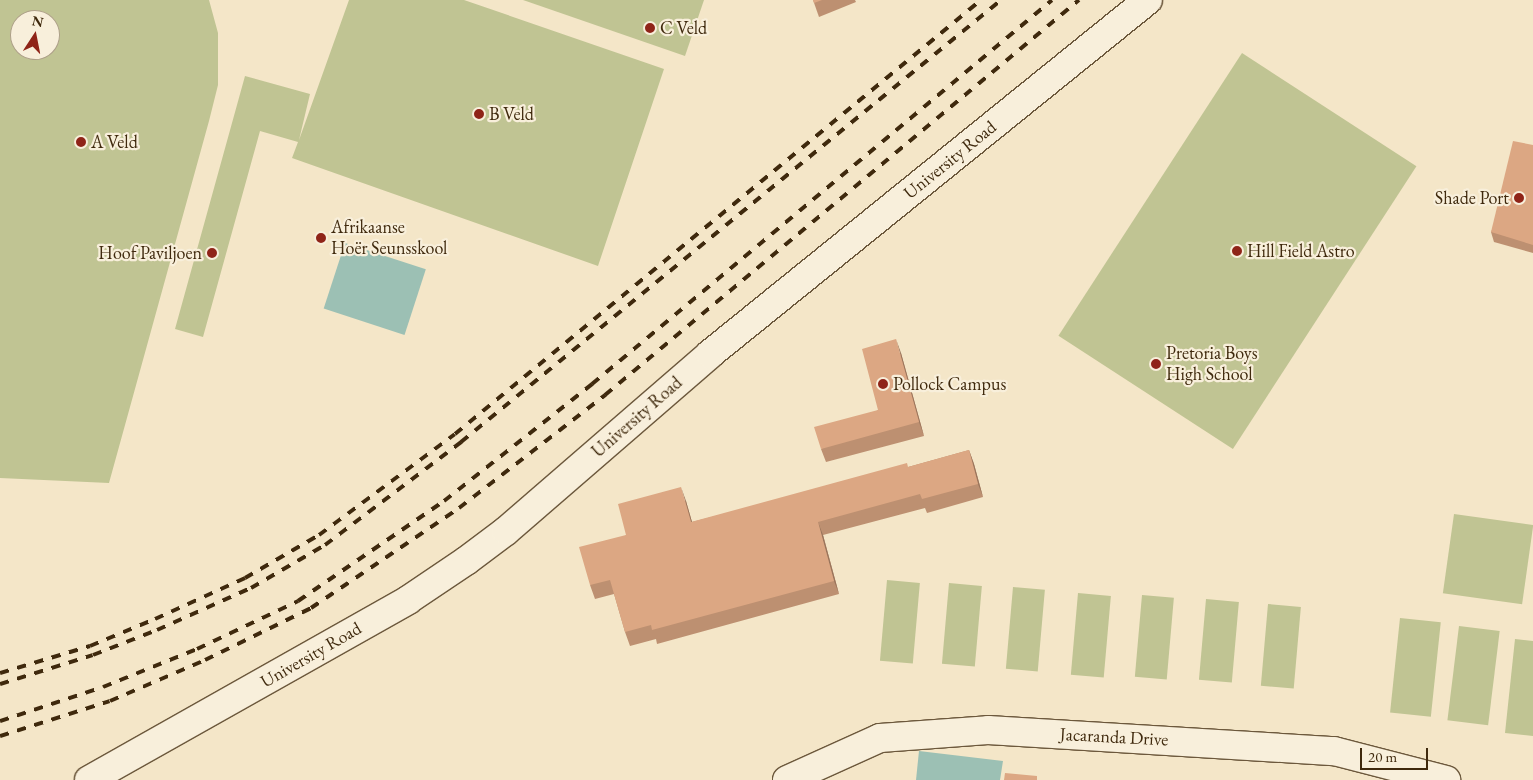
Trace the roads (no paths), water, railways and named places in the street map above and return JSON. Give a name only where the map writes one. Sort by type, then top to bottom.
[{"type":"street","name":"University Road","points":[[89,780],[408,600],[506,532],[710,354],[1148,0]]},
{"type":"street","name":"Jacaranda Drive","points":[[787,780],[880,738],[988,730],[1334,751],[1446,780]]},
{"type":"water","points":[[345,243],[426,269],[405,335],[324,309]]},
{"type":"water","points":[[919,751],[1003,761],[1000,780],[916,780]]},
{"type":"railway","points":[[0,673],[90,646],[155,619],[245,578],[319,535],[455,434],[981,0]]},
{"type":"railway","points":[[0,684],[93,655],[157,630],[251,588],[325,545],[461,442],[1001,0]]},
{"type":"railway","points":[[0,721],[103,687],[197,649],[298,601],[444,501],[592,384],[1052,0]]},
{"type":"railway","points":[[0,736],[110,701],[205,660],[311,608],[459,508],[605,395],[1079,0]]},
{"type":"place","name":"C Veld","points":[[650,28]]},
{"type":"place","name":"B Veld","points":[[479,114]]},
{"type":"place","name":"A Veld","points":[[81,142]]},
{"type":"place","name":"Shade Port","points":[[1519,198]]},
{"type":"place","name":"Afrikaanse Hoër Seunsskool","points":[[321,238]]},
{"type":"place","name":"Hill Field Astro","points":[[1237,251]]},
{"type":"place","name":"Hoof Paviljoen","points":[[212,253]]},
{"type":"place","name":"Pretoria Boys High School","points":[[1156,364]]},
{"type":"place","name":"Pollock Campus","points":[[883,384]]}]
